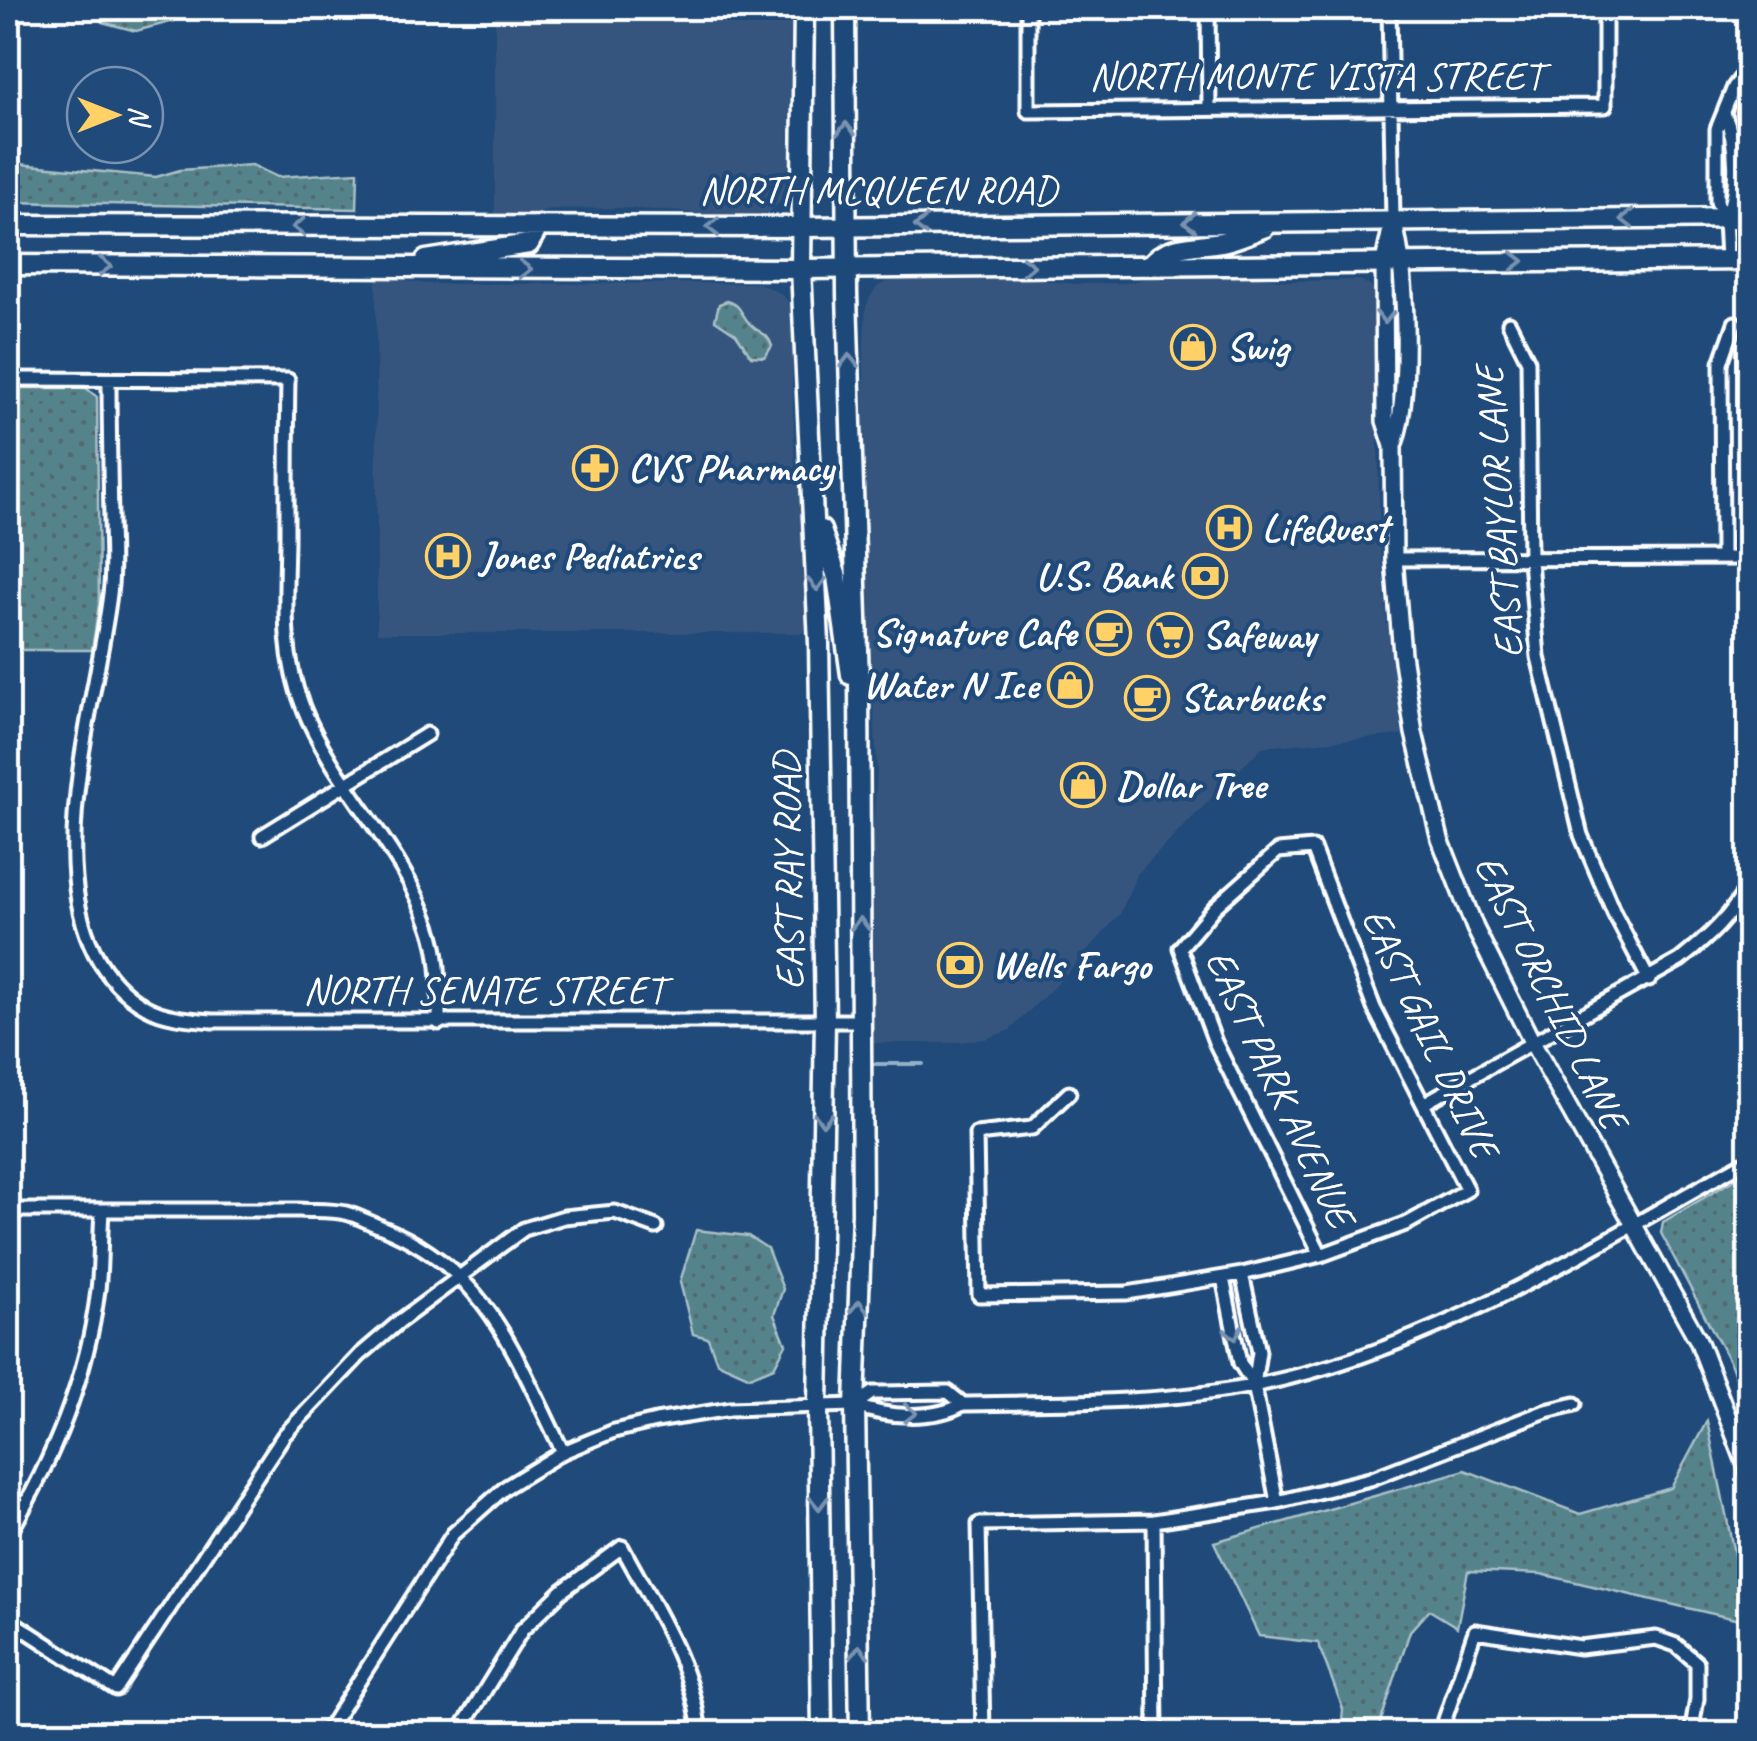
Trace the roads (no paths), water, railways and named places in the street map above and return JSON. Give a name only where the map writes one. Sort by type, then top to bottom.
[{"type":"main road","name":"EAST RAY ROAD","points":[[804,8],[801,227],[820,643],[825,1022],[818,1405],[822,1734]]},
{"type":"main road","name":"EAST RAY ROAD","points":[[845,8],[846,226],[859,682],[862,1213],[856,1404],[860,1734]]},
{"type":"main road","name":"NORTH MCQUEEN ROAD","points":[[8,225],[801,227],[1750,218]]},
{"type":"main road","points":[[1151,265],[1168,251],[1228,241],[1280,222]]},
{"type":"main road","points":[[396,268],[438,257],[529,244],[538,226]]},
{"type":"main road","name":"NORTH MCQUEEN ROAD","points":[[8,266],[802,269],[1750,260]]},
{"type":"main road","points":[[814,512],[838,576],[847,666],[859,682]]},
{"type":"street","name":"NORTH MONTE VISTA STREET","points":[[1028,8],[1028,112],[1605,106],[1605,8]]},
{"type":"street","points":[[1208,8],[1209,108]]},
{"type":"street","name":"EAST ORCHID LANE","points":[[1389,8],[1394,262],[1386,421],[1393,446],[1394,559],[1414,733],[1440,839],[1475,928],[1533,1044],[1698,1340],[1750,1475]]},
{"type":"street","points":[[1726,260],[1725,219],[1717,202],[1717,130],[1734,87],[1750,66]]},
{"type":"street","name":"EAST BAYLOR LANE","points":[[1509,323],[1528,362],[1530,560],[1538,657],[1581,836],[1648,980]]},
{"type":"street","points":[[1722,557],[1721,363],[1735,323]]},
{"type":"street","points":[[8,379],[288,380],[286,629],[291,670],[303,708],[417,895],[439,968],[439,1023]]},
{"type":"street","name":"NORTH SENATE STREET","points":[[108,380],[112,582],[76,804],[76,852],[78,911],[88,942],[117,985],[146,1008],[176,1018],[212,1022],[861,1022]]},
{"type":"street","points":[[1394,559],[1750,558]]},
{"type":"street","points":[[262,836],[427,734]]},
{"type":"street","name":"EAST PARK AVENUE","points":[[1314,848],[1278,851],[1215,907],[1180,948],[1215,1042],[1321,1256]]},
{"type":"street","name":"EAST GAIL DRIVE","points":[[1314,848],[1374,1008],[1467,1190],[1408,1222],[1321,1256]]},
{"type":"street","points":[[1423,1104],[1648,980],[1714,934],[1750,882]]},
{"type":"street","points":[[1068,1093],[1032,1128],[976,1134],[978,1295],[1128,1293],[1223,1278],[1321,1256]]},
{"type":"street","points":[[856,1404],[874,1413],[947,1413],[964,1404],[1138,1400],[1254,1386],[1332,1365],[1414,1337],[1511,1292],[1750,1159]]},
{"type":"street","points":[[8,1210],[300,1210],[346,1214],[424,1246],[462,1276],[496,1317],[563,1452]]},
{"type":"street","points":[[8,1536],[40,1482],[67,1418],[86,1355],[98,1288],[102,1212]]},
{"type":"street","points":[[8,1618],[116,1689],[284,1435],[360,1355],[524,1229],[564,1217],[615,1212],[656,1228]]},
{"type":"street","points":[[1242,1274],[1259,1352],[1254,1386]]},
{"type":"street","points":[[1223,1278],[1240,1362],[1254,1386],[1277,1502]]},
{"type":"street","points":[[325,1734],[453,1534],[506,1487],[563,1452],[614,1431],[730,1409],[856,1404],[880,1393],[948,1392],[964,1404]]},
{"type":"street","points":[[983,1734],[979,1524],[1154,1521],[1277,1502],[1370,1479],[1546,1411],[1575,1404]]},
{"type":"street","points":[[1154,1521],[1156,1734]]},
{"type":"street","points":[[458,1734],[522,1630],[562,1590],[622,1548],[680,1656],[698,1712],[700,1734]]},
{"type":"street","points":[[1440,1734],[1475,1631],[1580,1646],[1656,1638],[1676,1645],[1697,1663],[1697,1698],[1690,1734]]},
{"type":"waterway","points":[[870,1064],[923,1064]]},
{"type":"place","name":"Swig","points":[[1193,347]]},
{"type":"place","name":"CVS Pharmacy","points":[[595,468]]},
{"type":"place","name":"LifeQuest","points":[[1229,528]]},
{"type":"place","name":"Jones Pediatrics","points":[[448,556]]},
{"type":"place","name":"U.S. Bank","points":[[1205,576]]},
{"type":"place","name":"Signature Cafe","points":[[1109,633]]},
{"type":"place","name":"Safeway","points":[[1170,635]]},
{"type":"place","name":"Water N Ice","points":[[1070,685]]},
{"type":"place","name":"Starbucks","points":[[1147,698]]},
{"type":"place","name":"Dollar Tree","points":[[1083,785]]},
{"type":"place","name":"Wells Fargo","points":[[960,965]]}]
